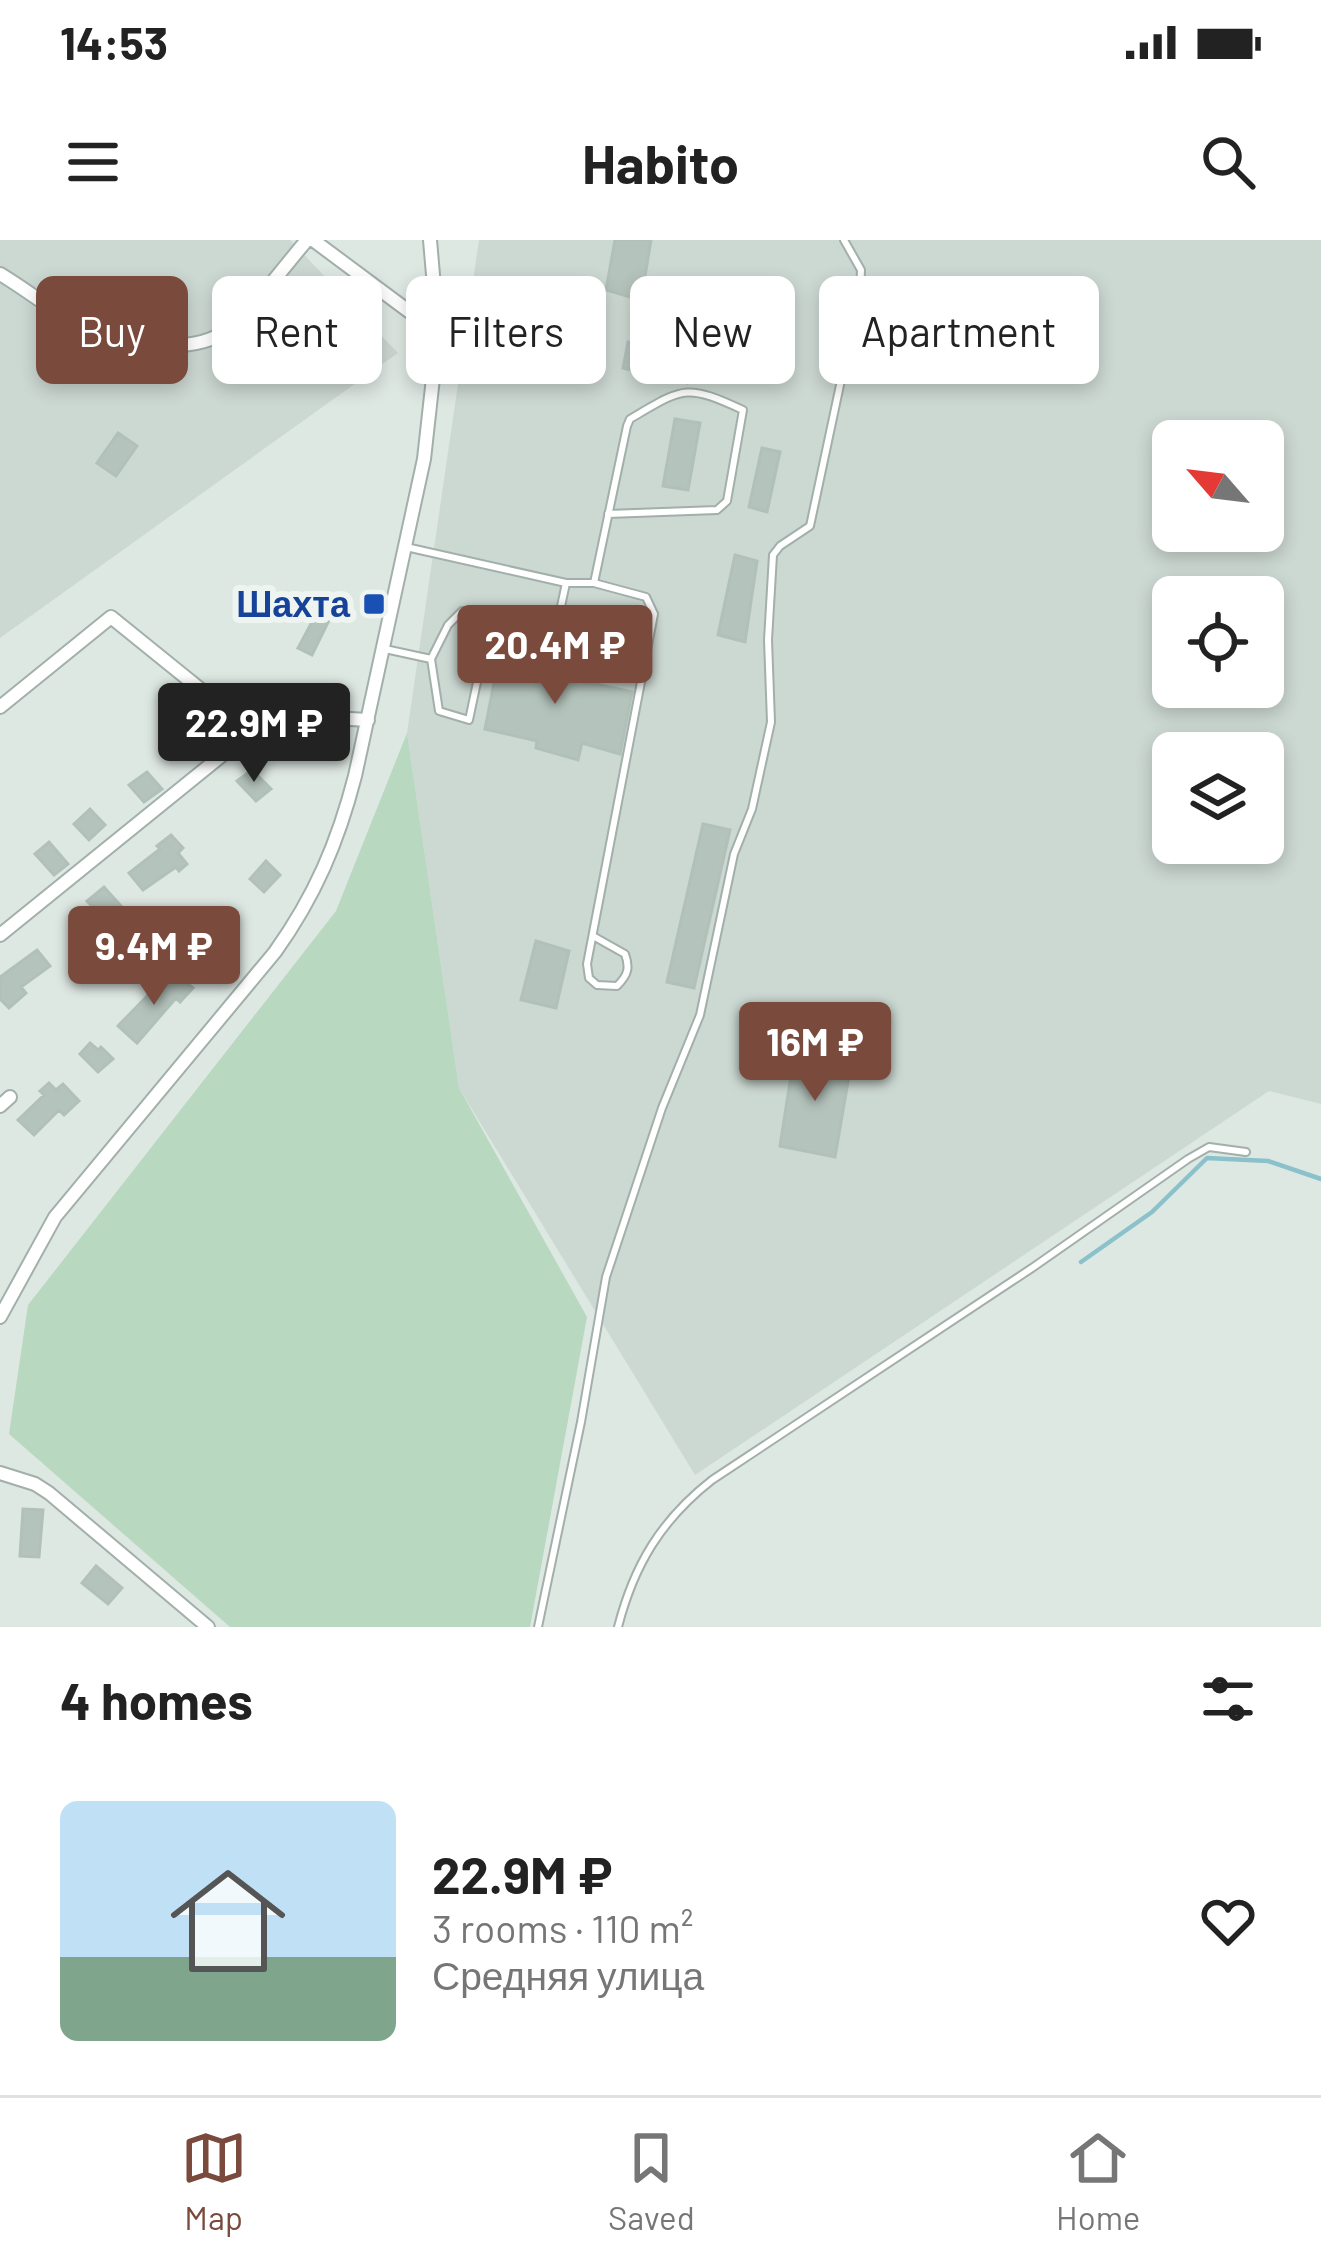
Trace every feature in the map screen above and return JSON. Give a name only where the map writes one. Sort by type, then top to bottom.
[{"type":"street","points":[[0,274],[95,332],[147,342],[200,344],[238,319],[310,240],[406,310]]},
{"type":"street","points":[[430,240],[433,276]]},
{"type":"street","points":[[0,1317],[5,1289],[55,1216],[305,910],[342,827],[368,720],[424,459],[432,384]]},
{"type":"street","points":[[0,707],[111,617],[252,730]]},
{"type":"street","points":[[0,935],[252,730],[271,721],[302,718],[368,720]]},
{"type":"street","points":[[0,1473],[49,1493],[208,1627]]},
{"type":"lane","points":[[538,1627],[610,1259],[700,1015],[734,854],[752,809],[770,722],[773,555],[811,526],[860,291],[861,270],[844,240]]},
{"type":"lane","points":[[594,583],[608,514],[629,419],[678,391],[709,394],[743,410],[727,501],[717,510],[608,514]]},
{"type":"lane","points":[[406,548],[646,597],[654,614],[587,964],[597,986],[617,986],[626,977],[625,953],[593,935]]},
{"type":"lane","points":[[491,616],[469,720],[439,711],[430,658],[448,625],[462,611],[491,616],[550,629],[557,625],[566,583]]},
{"type":"lane","points":[[385,649],[430,658]]},
{"type":"lane","points":[[618,1627],[644,1554],[670,1516],[699,1490],[1187,1159],[1209,1147],[1246,1152]]},
{"type":"shaded area","points":[[0,240],[290,240],[324,276],[212,276],[212,384],[355,384],[0,638]]},
{"type":"shaded area","points":[[479,240],[1321,240],[1321,1104],[1269,1091],[695,1475],[459,1088],[407,733],[458,384],[606,384],[606,276],[474,276]]},
{"type":"shaded area","points":[[382,336],[398,353],[382,364]]},
{"type":"green space","points":[[407,733],[459,1088],[587,1317],[530,1627],[230,1627],[9,1434],[28,1305],[336,911]]},
{"type":"building","points":[[615,240],[651,240],[645,276],[630,276],[630,297],[606,290]]},
{"type":"building","points":[[628,342],[630,342],[630,370],[623,368]]},
{"type":"building","points":[[675,419],[700,423],[688,490],[663,486]]},
{"type":"building","points":[[118,433],[137,446],[116,476],[97,463]]},
{"type":"building","points":[[762,448],[780,452],[767,512],[749,507]]},
{"type":"building","points":[[735,555],[757,561],[745,642],[718,635]]},
{"type":"building","points":[[316,596],[336,606],[312,655],[298,648],[313,620],[306,617]]},
{"type":"building","points":[[502,642],[540,652],[537,671],[632,692],[620,754],[582,743],[578,760],[536,748],[537,741],[485,729]]},
{"type":"building","points":[[252,770],[271,789],[256,801],[237,781]]},
{"type":"building","points":[[147,772],[162,789],[144,802],[129,785]]},
{"type":"building","points":[[90,809],[105,825],[89,840],[74,824]]},
{"type":"building","points":[[703,824],[730,830],[694,988],[667,982]]},
{"type":"building","points":[[171,835],[183,848],[178,853],[187,864],[143,890],[129,873]]},
{"type":"building","points":[[49,842],[68,864],[54,875],[35,854]]},
{"type":"building","points":[[266,861],[280,875],[264,892],[250,879]]},
{"type":"building","points":[[104,887],[121,906],[105,919],[87,901]]},
{"type":"building","points":[[536,941],[569,951],[556,1008],[521,1000]]},
{"type":"building","points":[[37,950],[50,966],[21,987],[26,993],[9,1008],[0,999],[0,977]]},
{"type":"building","points":[[176,975],[193,988],[180,1002],[176,998],[137,1043],[118,1026],[156,987],[161,992]]},
{"type":"building","points":[[90,1043],[113,1059],[98,1072],[80,1054]]},
{"type":"building","points":[[795,1050],[851,1064],[835,1157],[780,1146]]},
{"type":"building","points":[[49,1083],[56,1090],[63,1084],[79,1101],[64,1115],[59,1110],[34,1135],[18,1120],[44,1095],[40,1091]]},
{"type":"building","points":[[23,1509],[43,1510],[39,1557],[20,1556]]},
{"type":"building","points":[[96,1566],[122,1588],[108,1604],[82,1583]]},
{"type":"waterway","points":[[1081,1262],[1152,1212],[1207,1158],[1268,1161],[1321,1179]]},
{"type":"place","name":"Шахта","points":[[374,604]]}]
